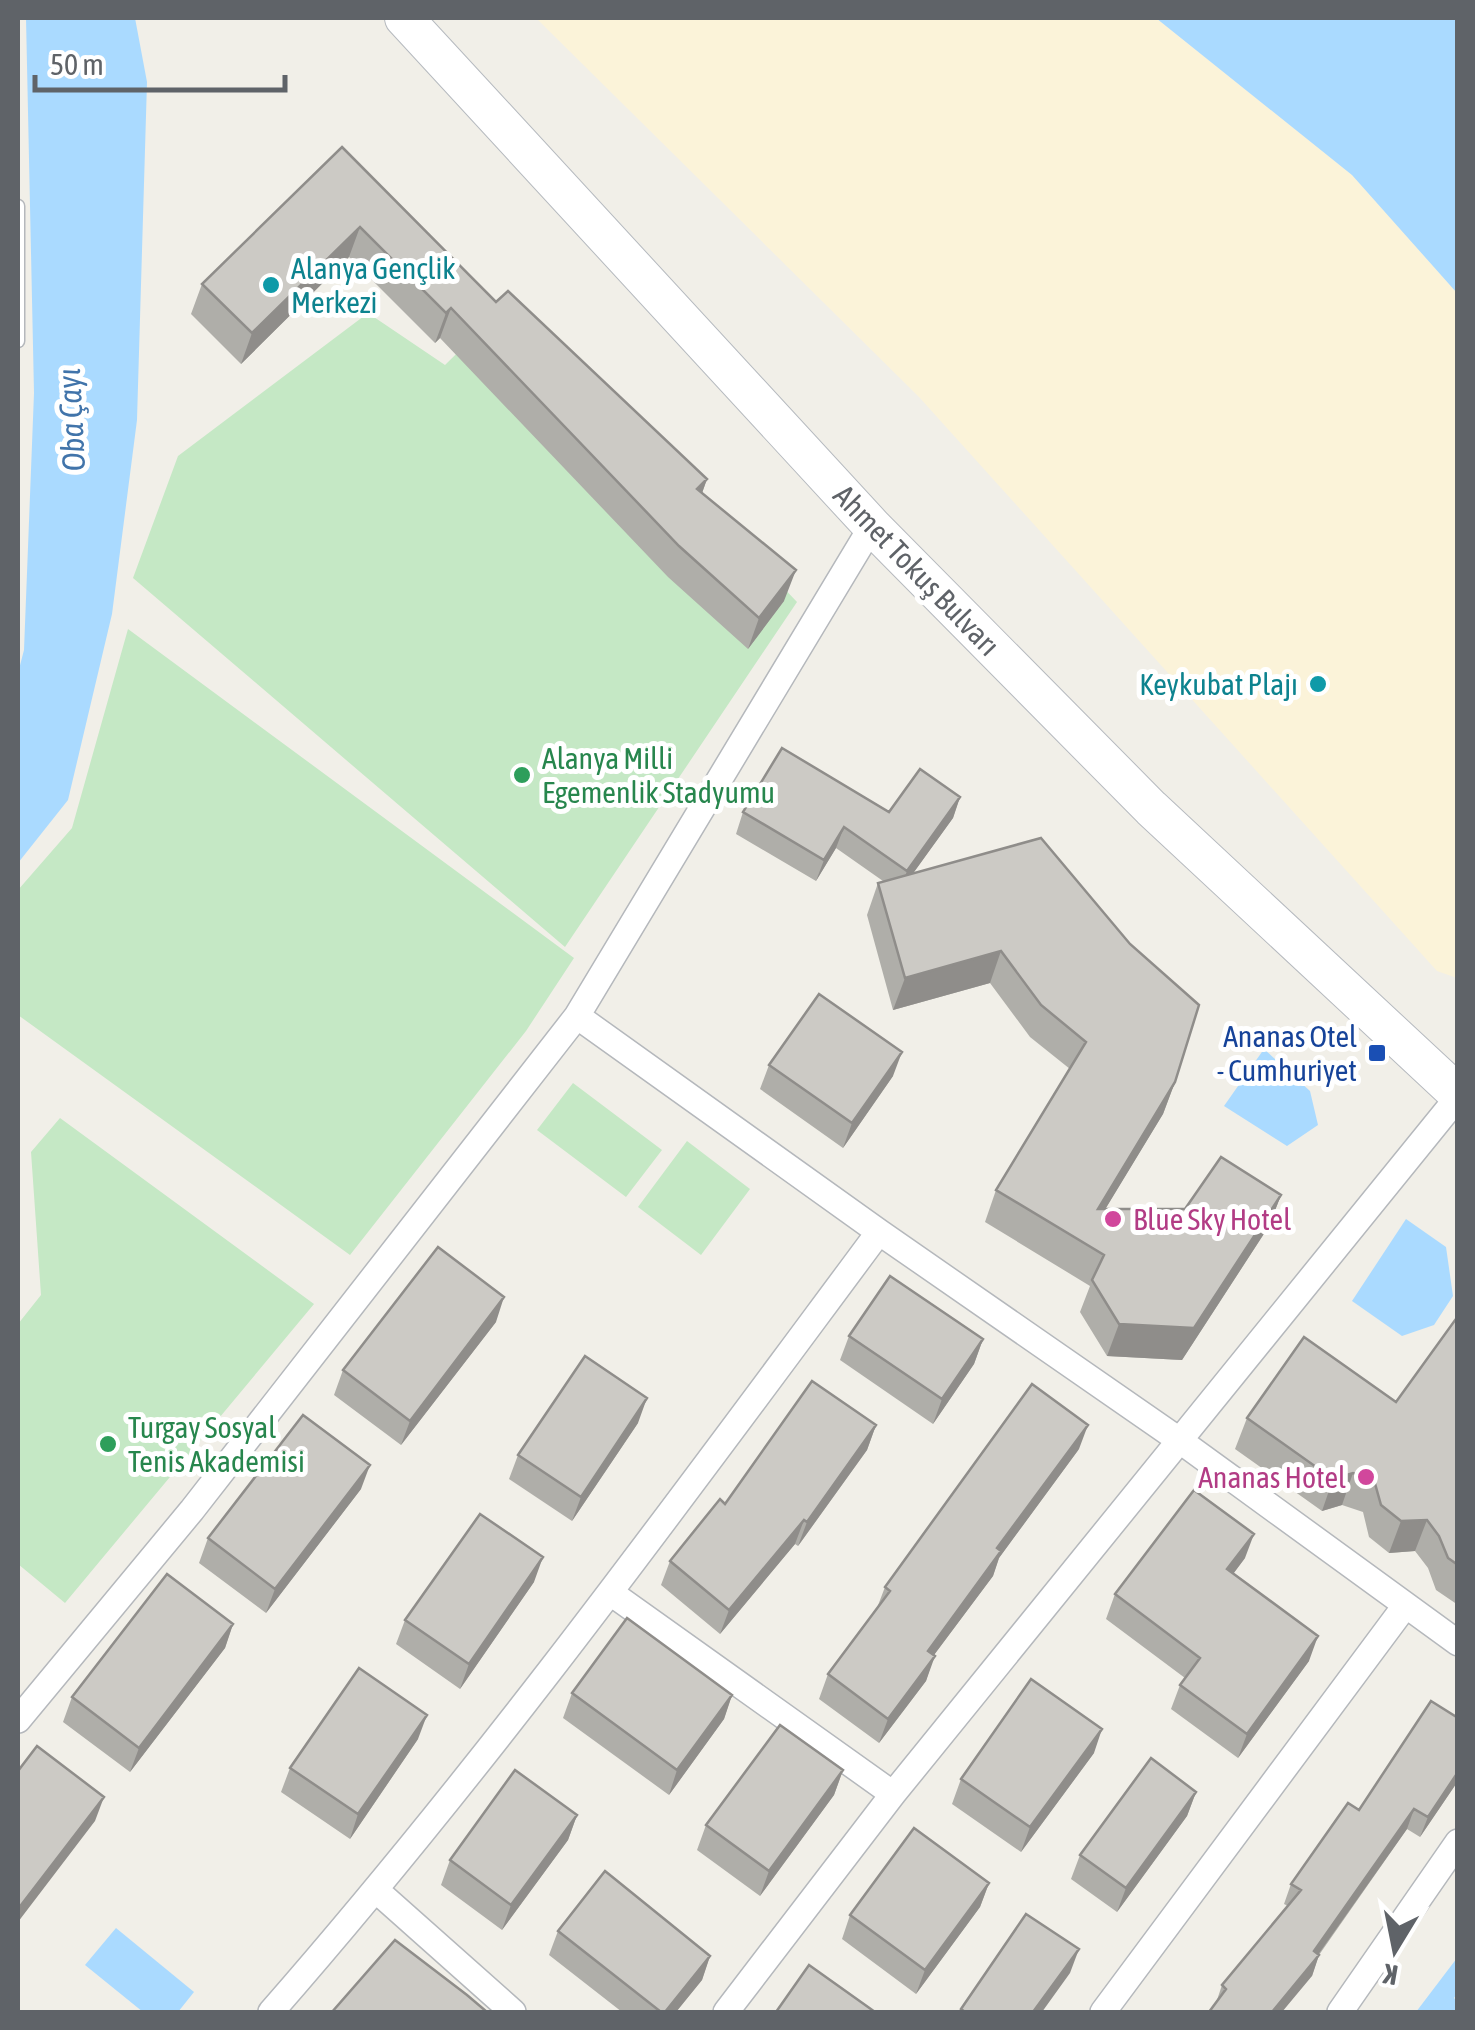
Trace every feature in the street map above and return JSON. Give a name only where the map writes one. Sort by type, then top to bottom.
[{"type":"main road","name":"Ahmet Tokuş Bulvarı","points":[[404,18],[872,526],[1150,808],[1458,1096]]},
{"type":"street","points":[[18,1720],[192,1510],[577,1016],[872,526]]},
{"type":"street","points":[[577,1016],[1179,1440],[1458,1643]]},
{"type":"street","points":[[726,2012],[893,1794],[1458,1096]]},
{"type":"street","points":[[271,2012],[377,1891],[611,1592],[879,1232]]},
{"type":"street","points":[[611,1592],[893,1794]]},
{"type":"street","points":[[1102,2012],[1405,1606]]},
{"type":"street","points":[[1340,2012],[1458,1842]]},
{"type":"street","points":[[377,1891],[513,2012]]},
{"type":"lane","points":[[18,206],[18,342]]},
{"type":"green space","name":"Alanya Milli Egemenlik Stadyumu","points":[[510,301],[797,602],[565,947],[133,578],[178,456],[368,313],[445,365]]},
{"type":"green space","points":[[128,629],[574,958],[526,1031],[350,1255],[18,1015],[18,890],[72,828]]},
{"type":"green space","points":[[573,1083],[662,1150],[626,1197],[537,1130]]},
{"type":"green space","name":"Turgay Sosyal Tenis Akademisi","points":[[60,1118],[314,1304],[65,1603],[18,1564],[18,1324],[41,1295],[31,1152]]},
{"type":"green space","points":[[687,1141],[750,1189],[701,1255],[638,1207]]},
{"type":"sand","name":"Keykubat Plajı","points":[[536,18],[1156,18],[1352,175],[1457,293],[1457,978],[1437,971],[919,397]]},
{"type":"water","name":"Oba Çayı","points":[[26,18],[135,18],[147,82],[137,420],[112,614],[68,800],[18,863],[18,673],[24,650],[34,393]]},
{"type":"water","points":[[1156,18],[1457,18],[1457,293],[1352,175]]},
{"type":"water","points":[[1264,1049],[1310,1091],[1318,1125],[1287,1146],[1224,1106]]},
{"type":"water","points":[[1406,1219],[1446,1247],[1453,1296],[1434,1325],[1402,1336],[1352,1301]]},
{"type":"water","points":[[116,1928],[194,1992],[178,2012],[143,2012],[85,1965]]},
{"type":"water","points":[[1457,1958],[1457,2012],[1416,2012]]},
{"type":"building","points":[[342,147],[496,302],[508,291],[707,479],[697,489],[796,570],[759,618],[679,546],[451,308],[446,313],[360,227],[252,333],[202,284]]},
{"type":"building","points":[[782,748],[889,812],[920,769],[960,797],[907,871],[844,827],[824,860],[743,812]]},
{"type":"building","points":[[1041,838],[1130,944],[1199,1005],[1175,1082],[1098,1209],[1185,1209],[1221,1157],[1281,1195],[1194,1328],[1119,1324],[1092,1280],[1104,1255],[996,1190],[1086,1042],[1041,1005],[1001,951],[905,978],[878,883]]},
{"type":"building","points":[[819,994],[902,1052],[852,1123],[769,1065]]},
{"type":"building","points":[[438,1247],[504,1297],[410,1421],[343,1370]]},
{"type":"building","points":[[890,1276],[983,1339],[942,1399],[849,1336]]},
{"type":"building","name":"Ananas Hotel","points":[[1458,1316],[1458,1565],[1448,1558],[1427,1520],[1401,1521],[1381,1505],[1374,1480],[1353,1473],[1333,1479],[1247,1418],[1304,1337],[1396,1402]]},
{"type":"building","points":[[585,1356],[647,1398],[581,1497],[518,1455]]},
{"type":"building","points":[[812,1381],[876,1425],[807,1522],[804,1520],[729,1610],[670,1561],[720,1499],[725,1504]]},
{"type":"building","points":[[1032,1384],[1088,1425],[997,1548],[1001,1551],[928,1651],[935,1656],[888,1719],[828,1674],[890,1591],[885,1587]]},
{"type":"building","points":[[303,1415],[370,1465],[275,1589],[208,1538]]},
{"type":"building","points":[[1194,1490],[1254,1534],[1227,1569],[1318,1636],[1247,1734],[1180,1685],[1200,1658],[1115,1594]]},
{"type":"building","points":[[480,1514],[543,1557],[469,1664],[405,1620]]},
{"type":"building","points":[[167,1574],[233,1624],[139,1748],[72,1697]]},
{"type":"building","points":[[627,1618],[732,1695],[677,1770],[572,1693]]},
{"type":"building","points":[[359,1668],[427,1715],[358,1814],[290,1768]]},
{"type":"building","points":[[1031,1679],[1102,1729],[1030,1827],[961,1779]]},
{"type":"building","points":[[1431,1701],[1458,1718],[1458,1772],[1428,1817],[1414,1809],[1314,1951],[1319,1955],[1272,2012],[1209,2012],[1226,1989],[1222,1985],[1301,1890],[1291,1884],[1348,1803],[1359,1810]]},
{"type":"building","points":[[780,1725],[843,1770],[769,1871],[706,1825]]},
{"type":"building","points":[[37,1746],[104,1797],[18,1909],[18,1771]]},
{"type":"building","points":[[1151,1758],[1196,1792],[1126,1888],[1080,1855]]},
{"type":"building","points":[[515,1770],[577,1815],[511,1905],[450,1860]]},
{"type":"building","points":[[914,1828],[989,1883],[925,1970],[850,1915]]},
{"type":"building","points":[[605,1871],[710,1956],[665,2012],[558,1931]]},
{"type":"building","points":[[1026,1914],[1079,1949],[1033,2012],[965,2012],[961,2009]]},
{"type":"building","points":[[395,1940],[467,1995],[487,2012],[332,2012]]},
{"type":"building","points":[[809,1965],[875,2012],[776,2012]]},
{"type":"place","name":"Alanya Gençlik Merkezi","points":[[271,285]]},
{"type":"place","name":"Keykubat Plajı","points":[[1318,684]]},
{"type":"place","name":"Alanya Milli Egemenlik Stadyumu","points":[[522,775]]},
{"type":"place","name":"Ananas Otel - Cumhuriyet","points":[[1377,1053]]},
{"type":"place","name":"Blue Sky Hotel","points":[[1113,1219]]},
{"type":"place","name":"Turgay Sosyal Tenis Akademisi","points":[[108,1444]]},
{"type":"place","name":"Ananas Hotel","points":[[1366,1477]]}]
